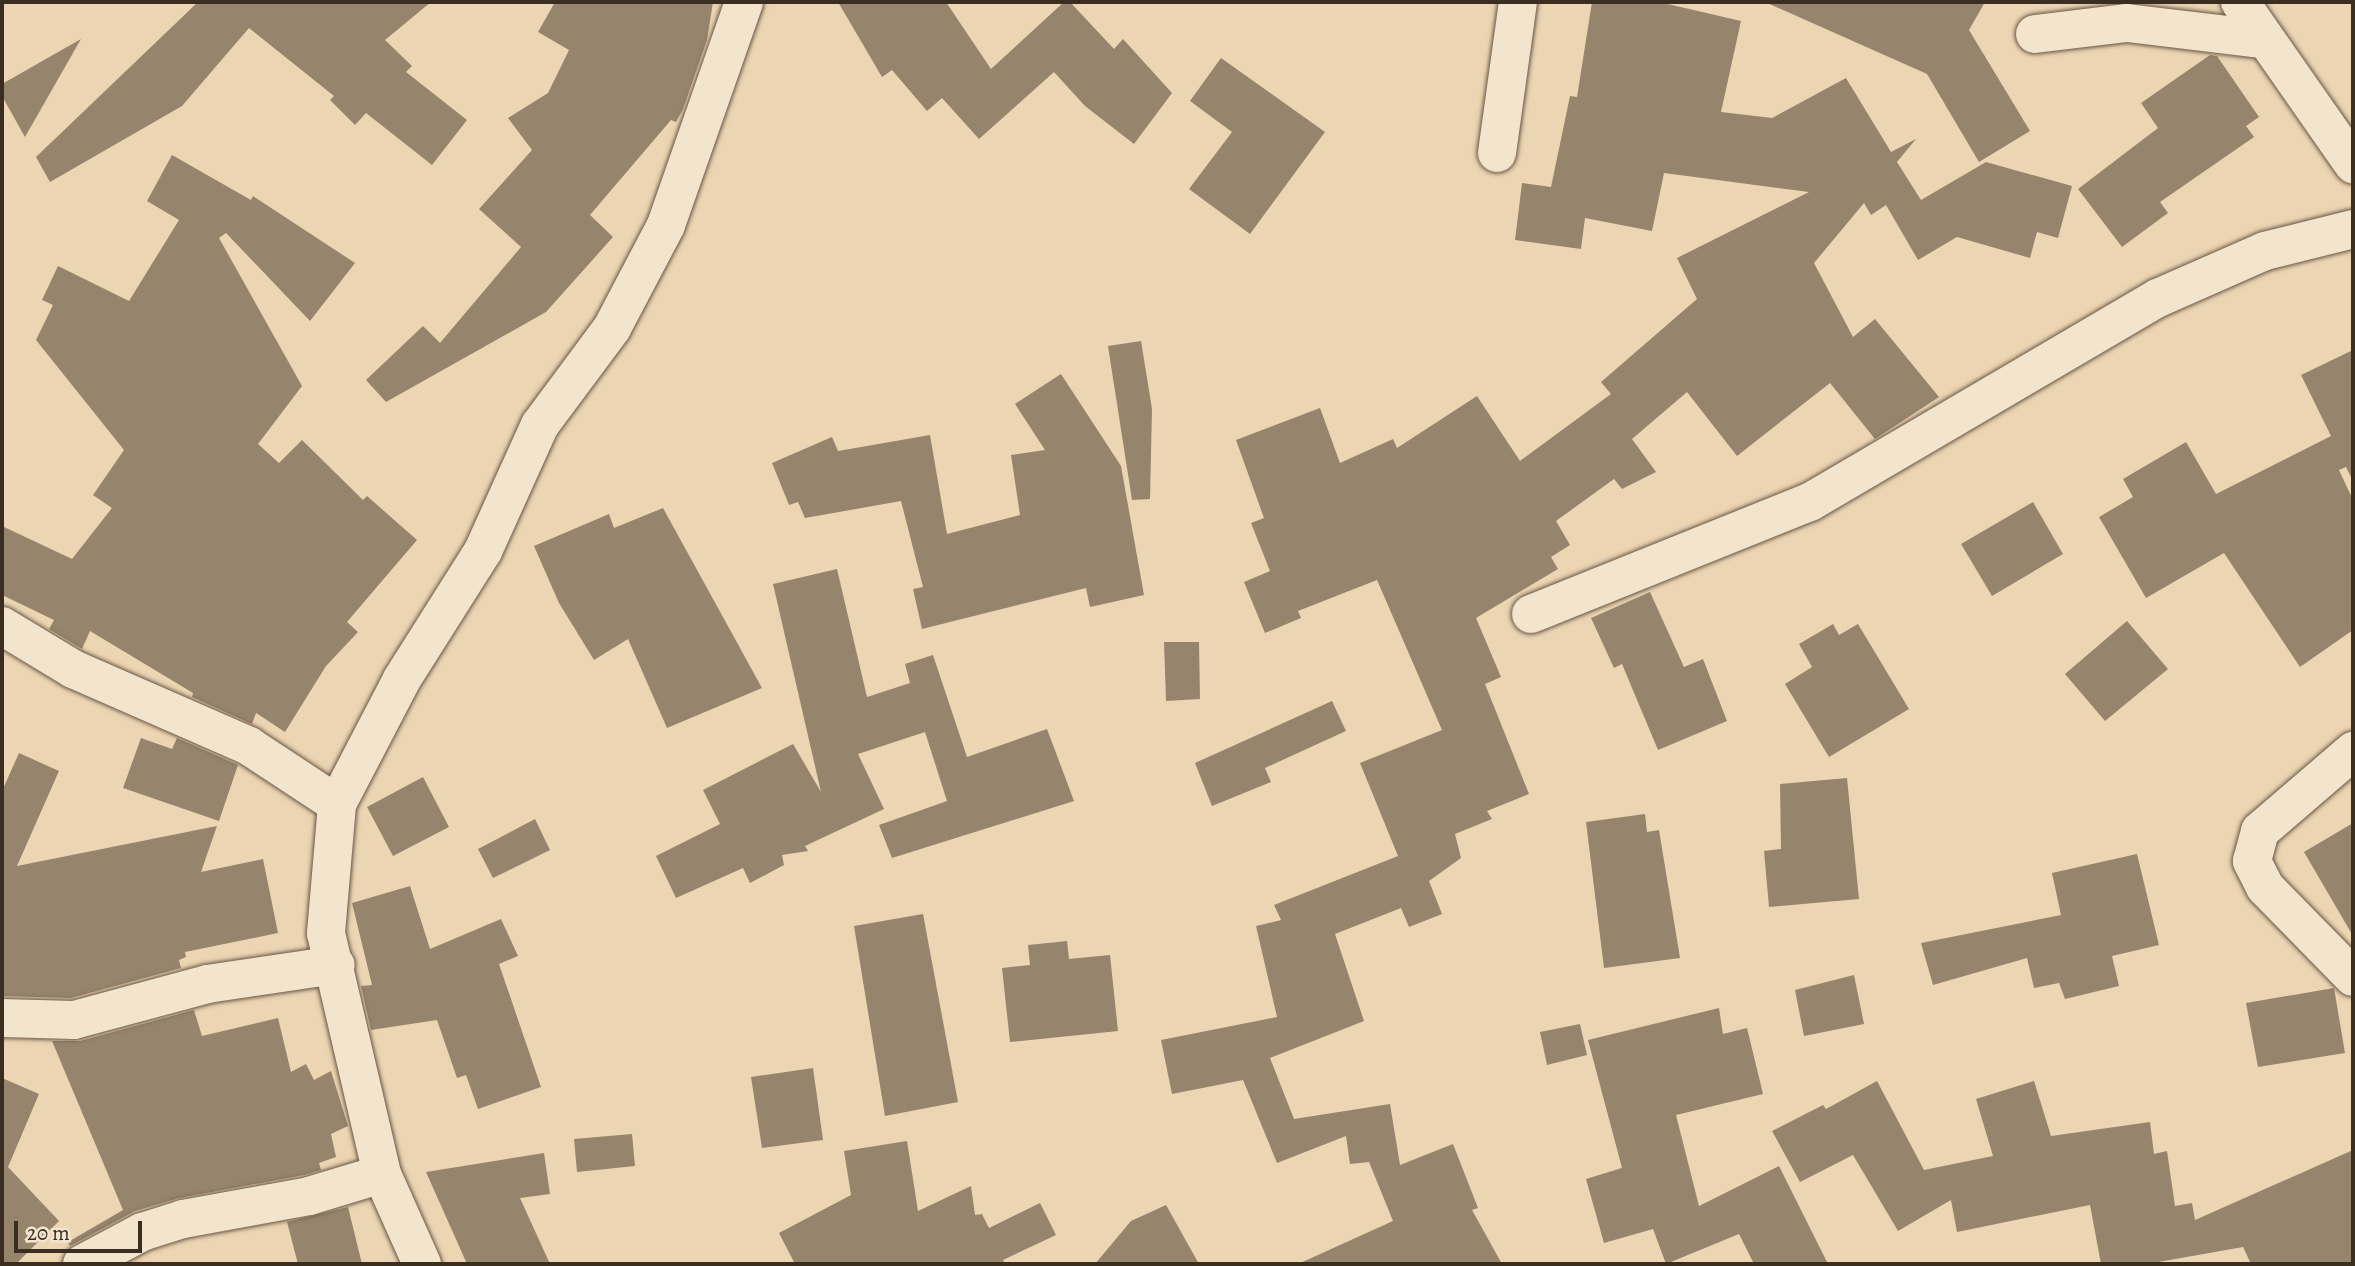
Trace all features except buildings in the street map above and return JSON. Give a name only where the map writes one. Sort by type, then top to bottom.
[{"type":"street","points":[[422,1264],[382,1174],[336,965],[326,933],[337,804],[402,679],[483,551],[540,425],[612,328],[666,225],[744,2]]},
{"type":"street","points":[[1497,153],[1518,2]]},
{"type":"street","points":[[2240,2],[2262,39],[2353,164]]},
{"type":"street","points":[[2035,34],[2127,23],[2262,39]]},
{"type":"street","points":[[1531,614],[1810,502],[2158,298],[2265,251],[2353,229]]},
{"type":"street","points":[[2,626],[73,669],[249,746],[337,804]]},
{"type":"street","points":[[2353,751],[2260,831],[2252,861],[2265,887],[2353,977]]},
{"type":"street","points":[[2,1018],[74,1020],[207,984],[336,965]]},
{"type":"street","points":[[82,1264],[142,1232],[183,1219],[309,1196],[382,1174]]}]
